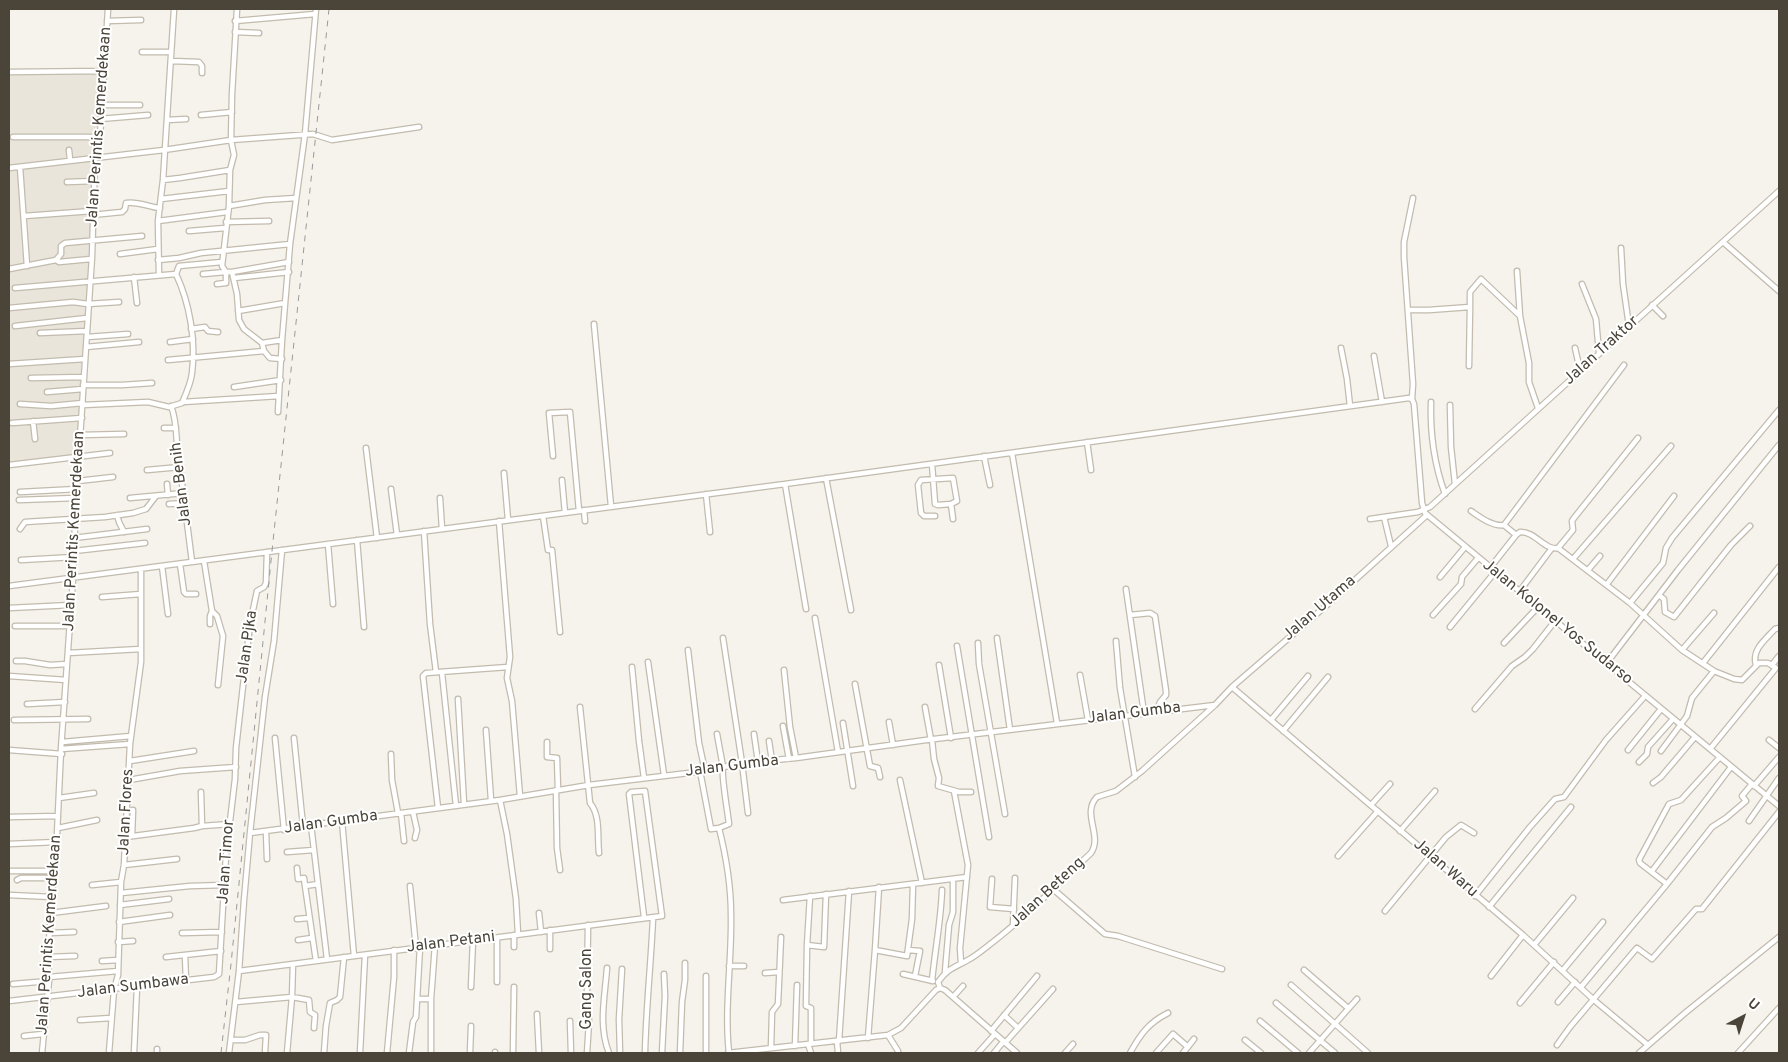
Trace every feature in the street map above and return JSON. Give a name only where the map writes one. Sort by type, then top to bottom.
[{"type":"street","name":"Jalan Perintis Kemerdekaan","points":[[42,1053],[48,998],[48,957],[53,871],[58,828],[73,579],[95,159],[100,137],[108,9]]},
{"type":"street","points":[[159,275],[158,221],[163,180],[174,9]]},
{"type":"street","points":[[218,284],[226,283],[226,272],[222,269],[222,262],[229,206],[230,170],[234,155],[231,140],[237,9]]},
{"type":"street","points":[[235,21],[316,11],[304,134],[290,244],[278,412]]},
{"type":"street","points":[[107,21],[141,20]]},
{"type":"street","points":[[235,32],[258,33]]},
{"type":"street","points":[[142,52],[171,52]]},
{"type":"street","points":[[170,61],[199,62],[202,66],[202,73]]},
{"type":"street","points":[[9,72],[104,71]]},
{"type":"street","points":[[101,105],[140,105]]},
{"type":"street","points":[[201,115],[232,112]]},
{"type":"street","points":[[100,119],[148,115]]},
{"type":"street","points":[[167,120],[186,119]]},
{"type":"street","points":[[9,168],[70,160],[95,159],[231,140],[316,134],[332,140],[419,127]]},
{"type":"street","points":[[13,137],[100,137]]},
{"type":"street","points":[[69,150],[70,160]]},
{"type":"street","points":[[20,167],[27,266]]},
{"type":"street","points":[[163,180],[230,170]]},
{"type":"street","points":[[68,182],[94,182]]},
{"type":"street","points":[[161,199],[229,191]]},
{"type":"street","name":"Jalan Traktor","points":[[1425,513],[1538,408],[1779,191]]},
{"type":"street","points":[[229,206],[265,200],[296,198]]},
{"type":"street","points":[[1370,519],[1425,513],[1412,399],[1413,384],[1404,242],[1413,198]]},
{"type":"street","points":[[24,216],[122,212],[125,209],[126,203],[141,203],[150,207],[160,208]]},
{"type":"street","points":[[158,221],[227,212]]},
{"type":"street","points":[[226,222],[269,221]]},
{"type":"street","points":[[189,231],[225,228]]},
{"type":"street","points":[[56,260],[61,254],[62,244],[142,236]]},
{"type":"street","points":[[1722,242],[1779,291]]},
{"type":"street","points":[[158,260],[290,244]]},
{"type":"street","points":[[1621,248],[1623,284],[1629,326]]},
{"type":"street","points":[[120,254],[158,249]]},
{"type":"street","points":[[9,269],[56,260],[59,262],[91,258]]},
{"type":"street","points":[[183,402],[192,377],[194,349],[186,304],[176,274],[179,266],[222,262]]},
{"type":"street","points":[[203,274],[232,272],[289,262]]},
{"type":"street","points":[[1516,271],[1520,316],[1529,363],[1529,382],[1538,408]]},
{"type":"street","points":[[232,272],[237,294],[239,320],[244,329],[262,343],[268,357],[282,359]]},
{"type":"street","points":[[234,278],[289,272]]},
{"type":"street","points":[[15,288],[176,274]]},
{"type":"street","points":[[134,277],[137,304]]},
{"type":"street","points":[[1469,366],[1470,292],[1481,280],[1520,316]]},
{"type":"street","points":[[1582,284],[1596,319],[1599,353]]},
{"type":"street","points":[[9,308],[73,302],[88,304],[119,302]]},
{"type":"street","points":[[238,311],[285,303]]},
{"type":"street","points":[[1652,305],[1663,316]]},
{"type":"street","points":[[1408,310],[1470,307]]},
{"type":"street","points":[[15,326],[87,318]]},
{"type":"street","points":[[594,324],[611,506]]},
{"type":"street","points":[[191,329],[206,326],[208,331],[218,332]]},
{"type":"street","points":[[40,333],[87,331]]},
{"type":"street","points":[[86,337],[128,334]]},
{"type":"street","points":[[170,342],[193,339]]},
{"type":"street","points":[[262,343],[282,340]]},
{"type":"street","points":[[86,347],[139,342]]},
{"type":"street","points":[[1341,348],[1350,406]]},
{"type":"street","points":[[1575,348],[1580,370]]},
{"type":"street","points":[[168,360],[264,351]]},
{"type":"street","points":[[1374,356],[1382,402]]},
{"type":"street","points":[[9,364],[85,359]]},
{"type":"street","points":[[1504,525],[1624,365]]},
{"type":"street","points":[[31,378],[84,377]]},
{"type":"street","points":[[234,387],[281,380]]},
{"type":"street","points":[[47,392],[83,387],[152,383]]},
{"type":"street","points":[[20,404],[51,406],[148,402],[171,406],[183,402],[280,396]]},
{"type":"street","points":[[9,586],[73,579],[1412,399]]},
{"type":"street","points":[[1430,402],[1431,440],[1435,448],[1438,476],[1445,494]]},
{"type":"street","points":[[1450,405],[1451,447],[1455,484]]},
{"type":"street","name":"Jalan Benih","points":[[171,406],[174,413],[192,562]]},
{"type":"street","points":[[1630,603],[1663,563],[1666,548],[1672,538],[1779,410]]},
{"type":"street","points":[[553,456],[549,413],[570,412],[582,511],[585,521]]},
{"type":"street","points":[[12,423],[82,418]]},
{"type":"street","points":[[34,421],[35,439]]},
{"type":"street","points":[[164,428],[176,428]]},
{"type":"street","points":[[81,435],[124,434]]},
{"type":"street","points":[[1558,548],[1573,530],[1572,522],[1574,518],[1638,438]]},
{"type":"street","points":[[1087,442],[1091,470]]},
{"type":"street","points":[[1606,664],[1660,596],[1678,570],[1779,445]]},
{"type":"street","points":[[1573,559],[1671,446]]},
{"type":"street","points":[[366,448],[377,538]]},
{"type":"street","points":[[9,465],[110,453]]},
{"type":"street","points":[[1012,453],[1057,724]]},
{"type":"street","points":[[984,456],[990,484]]},
{"type":"street","points":[[932,464],[933,480],[935,504],[951,504],[956,501],[953,478],[933,480],[921,480],[918,485],[921,513],[924,516],[935,516]]},
{"type":"street","points":[[147,470],[180,467]]},
{"type":"street","points":[[504,473],[508,520]]},
{"type":"street","points":[[78,481],[113,477]]},
{"type":"street","points":[[826,478],[851,610]]},
{"type":"street","points":[[562,480],[565,513]]},
{"type":"street","points":[[167,484],[168,495]]},
{"type":"street","points":[[785,484],[806,609]]},
{"type":"street","points":[[20,492],[77,489]]},
{"type":"street","points":[[391,489],[397,535]]},
{"type":"street","points":[[130,498],[184,493]]},
{"type":"street","points":[[706,494],[710,532]]},
{"type":"street","points":[[20,529],[25,522],[117,515],[146,509],[156,496]]},
{"type":"street","points":[[1608,584],[1674,496]]},
{"type":"street","points":[[19,500],[76,498]]},
{"type":"street","points":[[440,498],[442,529]]},
{"type":"street","points":[[169,504],[185,503]]},
{"type":"street","points":[[951,504],[953,519]]},
{"type":"street","points":[[1471,511],[1499,526],[1504,525],[1516,535]]},
{"type":"street","name":"Jalan Utama","points":[[1215,705],[1232,687],[1335,598],[1425,513]]},
{"type":"street","name":"Jalan Kolonel Yos Sudarso","points":[[1425,513],[1779,806]]},
{"type":"street","points":[[117,515],[118,522],[124,532]]},
{"type":"street","points":[[543,516],[548,550],[552,550],[560,632]]},
{"type":"street","points":[[1384,517],[1391,546]]},
{"type":"street","points":[[499,521],[510,656],[507,678],[512,701],[520,796]]},
{"type":"street","points":[[1660,596],[1664,599],[1665,612],[1674,617],[1731,545],[1750,526]]},
{"type":"street","points":[[74,538],[147,529]]},
{"type":"street","points":[[424,531],[430,624],[436,672]]},
{"type":"street","points":[[1490,568],[1516,535],[1520,532],[1527,532],[1552,548],[1558,548],[1608,584],[1682,650],[1714,671],[1742,680],[1756,665],[1764,662],[1772,665],[1776,669],[1710,750]]},
{"type":"street","points":[[357,540],[364,628]]},
{"type":"street","points":[[74,551],[145,543]]},
{"type":"street","points":[[328,544],[333,604]]},
{"type":"street","points":[[1440,577],[1465,547]]},
{"type":"street","points":[[1519,592],[1552,548]]},
{"type":"street","points":[[229,1053],[239,971],[250,833],[265,697],[274,641],[282,550]]},
{"type":"street","name":"Jalan Pjka","points":[[236,748],[250,624],[257,591],[264,587],[266,583],[266,552]]},
{"type":"street","points":[[1588,570],[1600,556]]},
{"type":"street","points":[[21,560],[74,557]]},
{"type":"street","points":[[1433,615],[1461,584],[1462,577],[1478,558]]},
{"type":"street","points":[[204,560],[212,612],[210,624]]},
{"type":"street","points":[[180,564],[184,592],[186,594],[196,594]]},
{"type":"street","points":[[162,566],[168,614]]},
{"type":"street","points":[[1703,663],[1779,567]]},
{"type":"street","name":"Jalan Flores","points":[[109,1053],[114,990],[118,971],[121,882],[126,838],[130,744],[138,692],[141,649],[140,570]]},
{"type":"street","points":[[1450,627],[1496,572]]},
{"type":"street","points":[[1126,589],[1144,713]]},
{"type":"street","points":[[102,597],[141,594]]},
{"type":"street","points":[[9,608],[71,605]]},
{"type":"street","points":[[1504,643],[1538,607]]},
{"type":"street","points":[[212,612],[217,616],[223,636],[218,685]]},
{"type":"street","points":[[1130,615],[1150,613],[1155,616],[1166,691],[1158,711]]},
{"type":"street","points":[[1682,650],[1714,613]]},
{"type":"street","points":[[816,618],[838,752]]},
{"type":"street","points":[[1475,709],[1512,666],[1533,649],[1555,621]]},
{"type":"street","points":[[15,626],[69,626]]},
{"type":"street","points":[[1756,665],[1755,655],[1758,648],[1775,629],[1779,628]]},
{"type":"street","points":[[723,638],[748,813]]},
{"type":"street","points":[[997,638],[1010,730]]},
{"type":"street","points":[[1116,641],[1116,661],[1135,777]]},
{"type":"street","points":[[978,643],[979,664],[1005,814]]},
{"type":"street","points":[[957,646],[989,837]]},
{"type":"street","points":[[68,653],[141,649]]},
{"type":"street","points":[[688,650],[711,829],[729,824],[722,772],[723,767],[717,734]]},
{"type":"street","points":[[1772,665],[1779,656]]},
{"type":"street","points":[[16,661],[50,665],[67,664]]},
{"type":"street","points":[[648,662],[664,775]]},
{"type":"street","points":[[939,665],[950,738]]},
{"type":"street","points":[[438,808],[423,678],[426,674],[436,672],[508,667]]},
{"type":"street","points":[[632,667],[644,778]]},
{"type":"street","points":[[784,670],[790,727],[796,758]]},
{"type":"street","points":[[1661,751],[1688,714],[1692,698],[1714,671]]},
{"type":"street","points":[[442,672],[456,806]]},
{"type":"street","points":[[1080,675],[1088,720]]},
{"type":"street","points":[[9,676],[66,680]]},
{"type":"street","points":[[1271,720],[1308,676]]},
{"type":"street","points":[[1283,730],[1328,677]]},
{"type":"street","points":[[855,684],[870,766],[878,768],[880,777]]},
{"type":"street","name":"Jalan Waru","points":[[1232,687],[1523,935],[1594,1000],[1648,1045]]},
{"type":"street","points":[[1475,896],[1555,799],[1564,797],[1606,740],[1645,696]]},
{"type":"street","points":[[458,699],[464,804]]},
{"type":"street","points":[[27,704],[65,702]]},
{"type":"street","name":"Jalan Gumba","points":[[250,833],[500,800],[588,785],[703,771],[742,763],[789,759],[848,750],[1215,705]]},
{"type":"street","name":"Jalan Beteng","points":[[935,981],[945,972],[975,955],[1013,925],[1094,848],[1095,842],[1091,817],[1093,801],[1097,797],[1116,791],[1135,777],[1215,705]]},
{"type":"street","points":[[580,707],[590,803],[596,812],[599,853]]},
{"type":"street","points":[[924,707],[939,778],[938,786],[971,792]]},
{"type":"street","points":[[1628,750],[1661,709]]},
{"type":"street","points":[[14,720],[88,719]]},
{"type":"street","points":[[1639,762],[1647,754],[1648,747],[1673,719]]},
{"type":"street","points":[[889,722],[893,745]]},
{"type":"street","points":[[843,723],[853,786]]},
{"type":"street","points":[[783,726],[789,759]]},
{"type":"street","points":[[486,730],[491,800]]},
{"type":"street","points":[[754,734],[758,762]]},
{"type":"street","points":[[62,742],[131,736]]},
{"type":"street","points":[[1653,783],[1661,777],[1695,737]]},
{"type":"street","points":[[275,738],[284,830]]},
{"type":"street","points":[[294,738],[303,826]]},
{"type":"street","points":[[1769,740],[1779,748]]},
{"type":"street","points":[[769,741],[772,761]]},
{"type":"street","points":[[547,742],[548,757],[556,758],[557,848],[560,870]]},
{"type":"street","points":[[9,750],[62,752],[130,744]]},
{"type":"street","name":"Jalan Timor","points":[[218,976],[220,971],[236,748]]},
{"type":"street","points":[[130,761],[194,751]]},
{"type":"street","points":[[391,754],[392,780],[404,841]]},
{"type":"street","points":[[1667,884],[1639,860],[1669,804],[1681,800],[1720,757]]},
{"type":"street","points":[[1581,987],[1712,827],[1746,801],[1742,796],[1779,757]]},
{"type":"street","points":[[129,780],[180,771],[236,767]]},
{"type":"street","points":[[1652,871],[1731,767]]},
{"type":"street","points":[[1748,821],[1779,778]]},
{"type":"street","points":[[637,780],[637,791],[629,794],[644,917]]},
{"type":"street","points":[[900,780],[922,883]]},
{"type":"street","points":[[1370,805],[1390,784]]},
{"type":"street","points":[[954,790],[968,865],[960,948],[961,963]]},
{"type":"street","name":"Jalan Petani","points":[[239,971],[662,916],[646,791],[637,791]]},
{"type":"street","points":[[1400,831],[1435,791]]},
{"type":"street","points":[[201,792],[202,826]]},
{"type":"street","points":[[60,798],[94,793]]},
{"type":"street","points":[[500,800],[516,898],[516,935],[514,947]]},
{"type":"street","points":[[1489,907],[1572,807]]},
{"type":"street","points":[[132,836],[133,810]]},
{"type":"street","points":[[1338,856],[1378,811]]},
{"type":"street","points":[[413,812],[417,830],[415,838]]},
{"type":"street","points":[[1557,1045],[1636,949],[1639,949],[1652,959],[1696,909],[1702,908],[1779,812]]},
{"type":"street","points":[[9,817],[58,816]]},
{"type":"street","points":[[58,828],[97,820]]},
{"type":"street","points":[[342,821],[354,956]]},
{"type":"street","points":[[126,838],[202,826],[230,824]]},
{"type":"street","points":[[311,825],[327,959]]},
{"type":"street","points":[[1385,911],[1446,837],[1462,825],[1474,833]]},
{"type":"street","points":[[719,828],[723,844],[731,907],[728,1053],[757,1052],[771,1048],[888,1035],[901,1028],[940,988]]},
{"type":"street","points":[[266,832],[268,859]]},
{"type":"street","points":[[9,844],[57,842]]},
{"type":"street","points":[[287,852],[314,850]]},
{"type":"street","points":[[124,865],[177,859]]},
{"type":"street","points":[[297,868],[298,878]]},
{"type":"street","points":[[9,870],[53,871]]},
{"type":"street","points":[[783,900],[967,877]]},
{"type":"street","points":[[17,880],[21,878],[53,878]]},
{"type":"street","points":[[292,879],[304,878],[316,960]]},
{"type":"street","points":[[1013,925],[1015,878]]},
{"type":"street","points":[[945,972],[953,912],[953,879]]},
{"type":"street","points":[[992,879],[990,907],[1014,909]]},
{"type":"street","points":[[92,885],[121,882]]},
{"type":"street","points":[[305,886],[318,884]]},
{"type":"street","points":[[875,950],[907,956],[912,919],[913,884]]},
{"type":"street","points":[[121,893],[190,886],[225,885]]},
{"type":"street","points":[[409,1053],[412,1022],[416,1017],[418,948],[410,886]]},
{"type":"street","points":[[868,1038],[879,887]]},
{"type":"street","points":[[1053,889],[1105,934],[1118,936],[1222,969]]},
{"type":"street","points":[[942,890],[935,950],[935,981],[940,988],[1017,1053]]},
{"type":"street","points":[[838,1053],[849,891]]},
{"type":"street","points":[[807,945],[824,947],[826,894]]},
{"type":"street","points":[[9,895],[52,897]]},
{"type":"street","points":[[810,896],[806,1006],[811,1008],[811,1053]]},
{"type":"street","points":[[1534,945],[1573,898]]},
{"type":"street","points":[[120,905],[169,899]]},
{"type":"street","points":[[308,906],[320,904]]},
{"type":"street","points":[[51,913],[106,906]]},
{"type":"street","points":[[539,913],[541,932]]},
{"type":"street","points":[[119,922],[170,915]]},
{"type":"street","points":[[297,919],[309,918]]},
{"type":"street","points":[[645,1053],[653,918]]},
{"type":"street","points":[[1563,970],[1602,922]]},
{"type":"street","points":[[311,927],[323,925]]},
{"type":"street","name":"Gang Salon","points":[[587,1053],[589,1022],[587,992],[588,925]]},
{"type":"street","points":[[550,930],[550,949]]},
{"type":"street","points":[[50,933],[74,932]]},
{"type":"street","points":[[182,933],[222,932]]},
{"type":"street","points":[[1491,976],[1523,935]]},
{"type":"street","points":[[771,1048],[772,1012],[778,1004],[781,937]]},
{"type":"street","points":[[1639,1053],[1779,937]]},
{"type":"street","points":[[298,940],[312,938]]},
{"type":"street","points":[[497,938],[497,982]]},
{"type":"street","points":[[471,987],[473,940]]},
{"type":"street","points":[[118,942],[133,941]]},
{"type":"street","points":[[431,1053],[431,999],[435,945]]},
{"type":"street","points":[[387,1053],[393,991],[394,950]]},
{"type":"street","points":[[908,950],[920,951],[915,976]]},
{"type":"street","points":[[166,957],[221,951]]},
{"type":"street","points":[[361,1053],[365,954]]},
{"type":"street","points":[[185,955],[186,981]]},
{"type":"street","points":[[48,957],[75,956]]},
{"type":"street","points":[[324,1053],[330,1003],[340,997],[344,957]]},
{"type":"street","points":[[102,961],[118,960]]},
{"type":"street","points":[[1520,1003],[1554,962]]},
{"type":"street","points":[[680,1053],[685,963]]},
{"type":"street","points":[[287,1053],[293,964]]},
{"type":"street","points":[[729,966],[744,966]]},
{"type":"street","points":[[607,968],[603,1021],[604,1038],[609,1053]]},
{"type":"street","points":[[620,1053],[619,1019],[622,969]]},
{"type":"street","points":[[1304,970],[1348,1008]]},
{"type":"street","points":[[13,984],[118,971]]},
{"type":"street","points":[[765,973],[780,972]]},
{"type":"street","points":[[662,1053],[665,996],[664,974]]},
{"type":"street","points":[[903,974],[935,981]]},
{"type":"street","name":"Jalan Sumbawa","points":[[9,1001],[48,998],[218,976]]},
{"type":"street","points":[[706,976],[706,1053]]},
{"type":"street","points":[[978,1053],[1004,1015],[1037,976]]},
{"type":"street","points":[[1558,1002],[1575,982]]},
{"type":"street","points":[[795,1046],[797,985]]},
{"type":"street","points":[[1291,985],[1368,1053]]},
{"type":"street","points":[[134,1053],[137,986]]},
{"type":"street","points":[[953,998],[963,986]]},
{"type":"street","points":[[513,1053],[514,987]]},
{"type":"street","points":[[994,1053],[1053,989]]},
{"type":"street","points":[[236,1002],[292,998],[309,1000],[310,1012],[315,1015],[314,1028]]},
{"type":"street","points":[[417,999],[431,999]]},
{"type":"street","points":[[1309,1053],[1357,999]]},
{"type":"street","points":[[1276,1003],[1335,1053]]},
{"type":"street","points":[[1738,1053],[1779,1008]]},
{"type":"street","points":[[1130,1053],[1141,1033],[1148,1025],[1168,1013]]},
{"type":"street","points":[[537,1014],[539,1053]]},
{"type":"street","points":[[1004,1015],[1018,1028]]},
{"type":"street","points":[[80,1020],[111,1018]]},
{"type":"street","points":[[570,1021],[571,1053]]},
{"type":"street","points":[[1260,1021],[1298,1053]]},
{"type":"street","points":[[470,1053],[471,1026]]},
{"type":"street","points":[[24,1036],[43,1034]]},
{"type":"street","points":[[1156,1053],[1173,1034],[1188,1047]]},
{"type":"street","points":[[231,1040],[245,1040],[266,1035],[265,1053]]},
{"type":"street","points":[[888,1035],[898,1051]]},
{"type":"street","points":[[1183,1053],[1194,1039]]},
{"type":"street","points":[[1245,1040],[1261,1053]]},
{"type":"street","points":[[1065,1053],[1073,1044]]},
{"type":"street","points":[[784,1047],[786,1053]]},
{"type":"shaded area","points":[[105,69],[96,158],[80,460],[9,465],[9,71]]},
{"type":"railway","points":[[221,1053],[329,9]]}]
